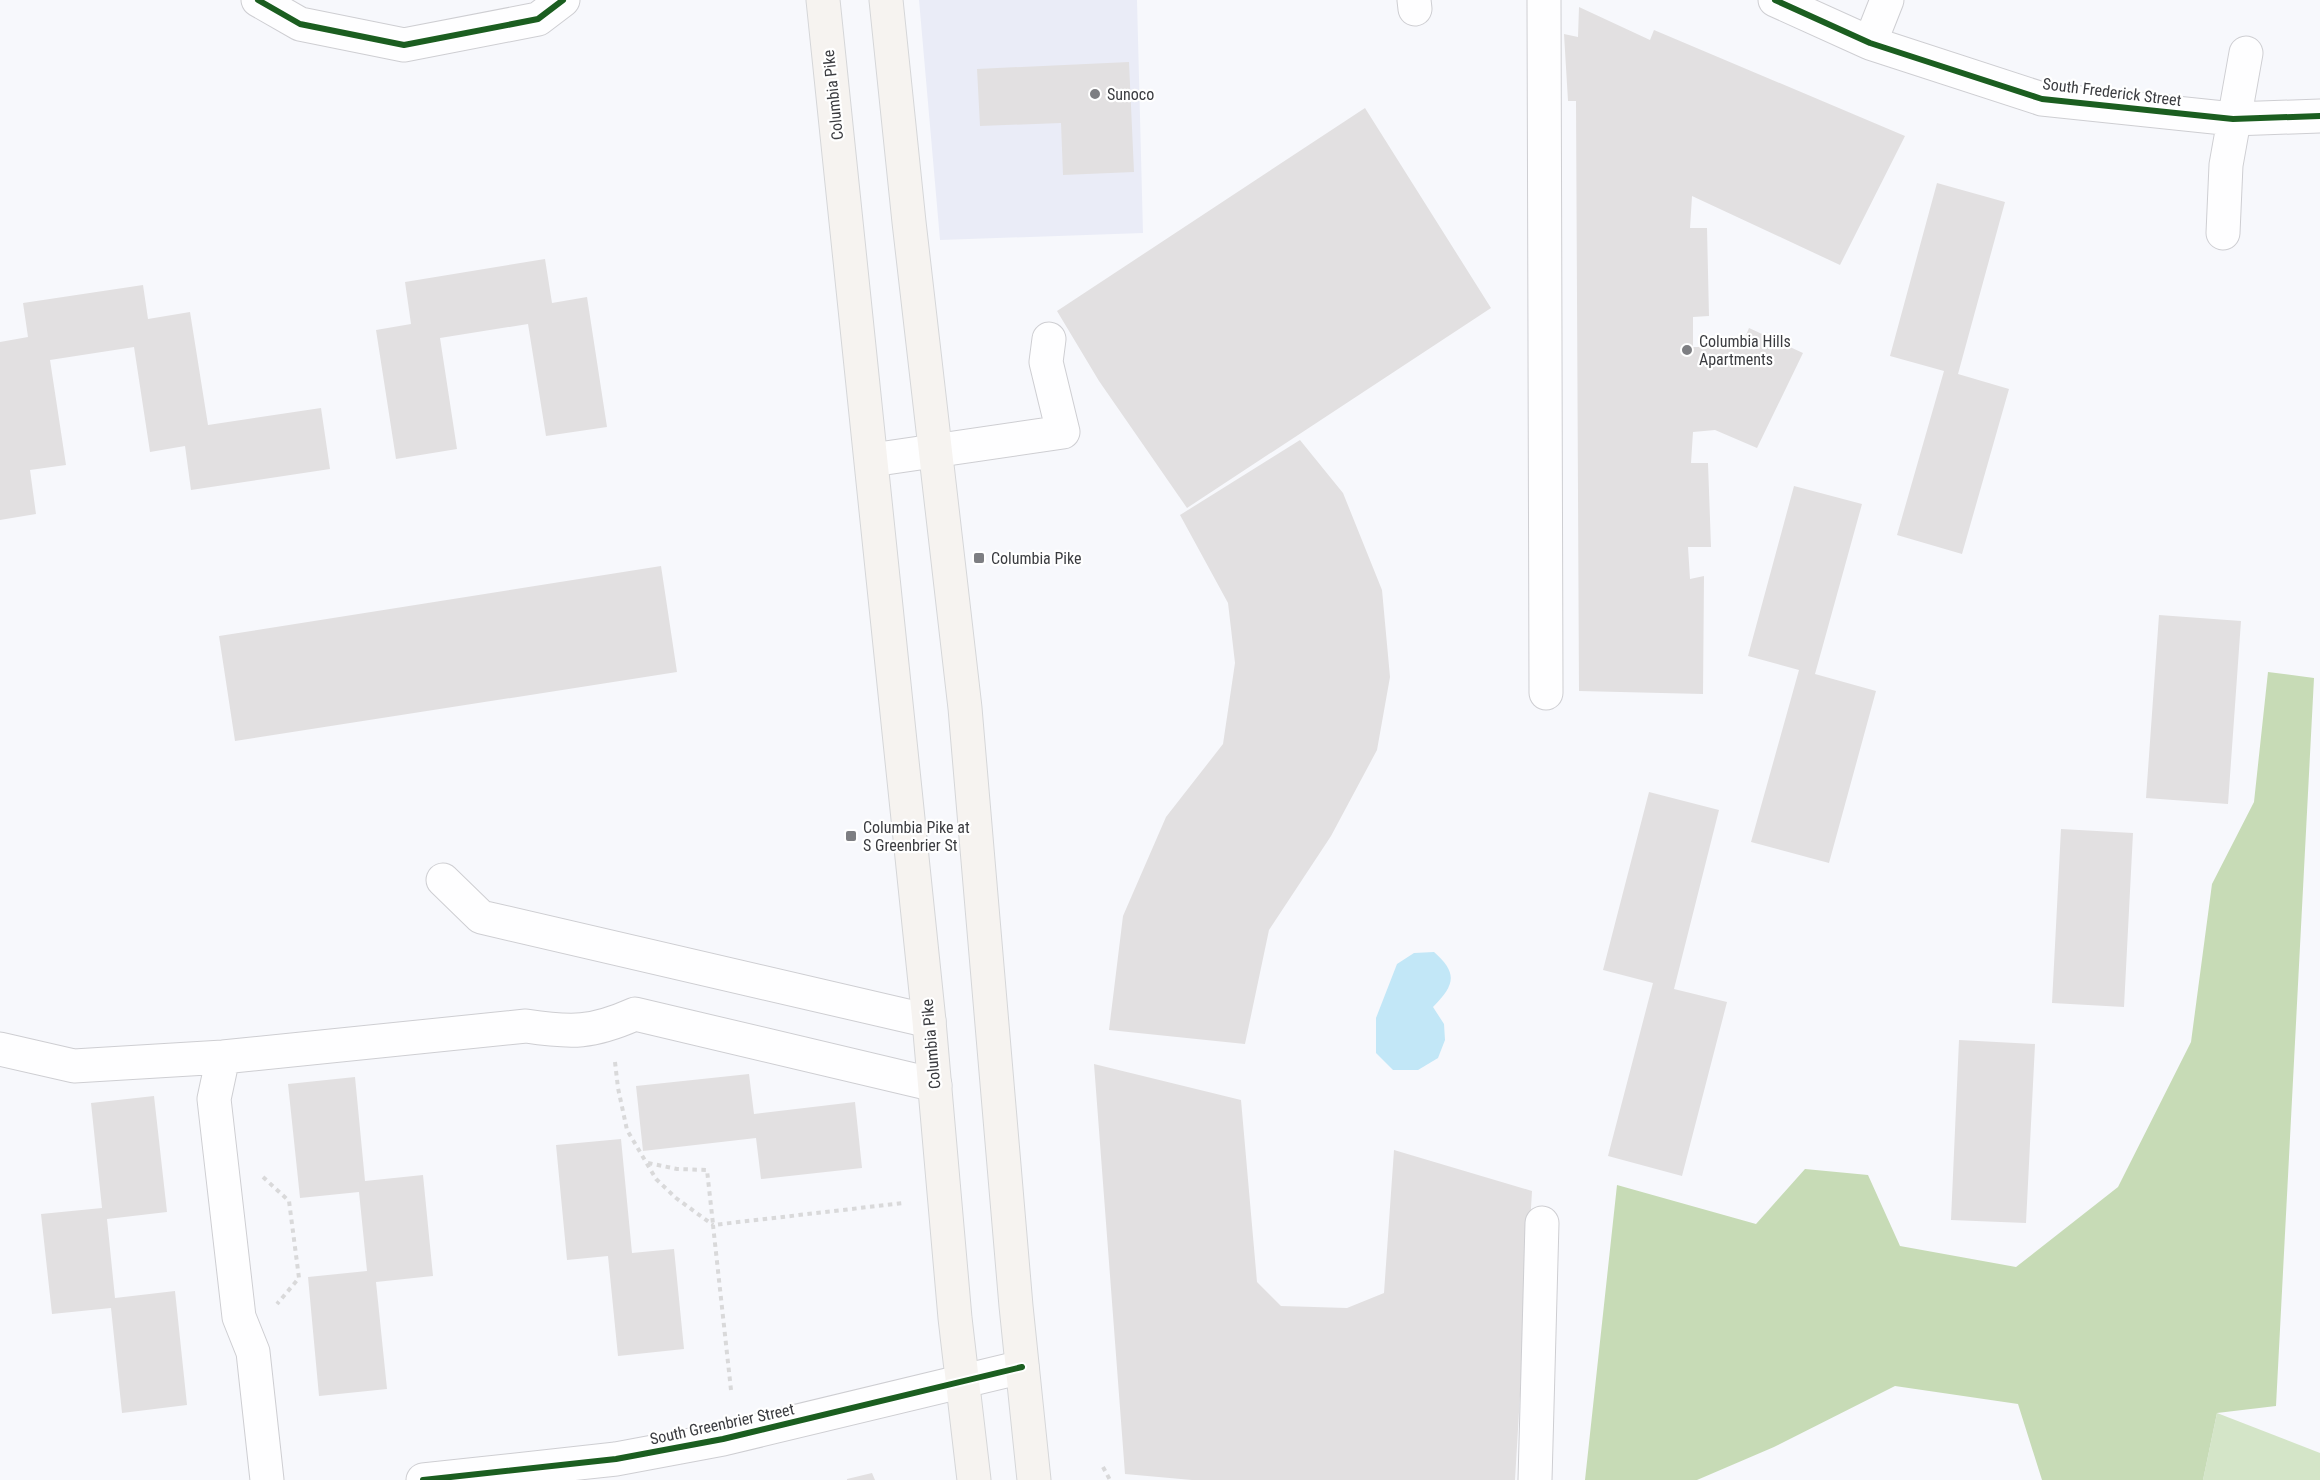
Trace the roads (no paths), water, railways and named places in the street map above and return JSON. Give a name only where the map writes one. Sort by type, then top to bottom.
[{"type":"main road","name":"Columbia Pike","points":[[823,0],[872,460],[974,1480]]},
{"type":"main road","points":[[886,0],[965,708],[1022,1367],[1034,1480]]},
{"type":"street","points":[[258,0],[300,24],[404,45],[538,19],[563,0]]},
{"type":"street","points":[[1544,0],[1546,693]]},
{"type":"street","name":"South Frederick Street","points":[[1775,0],[1870,43],[2042,99],[2232,119],[2320,116]]},
{"type":"street","points":[[1870,43],[1887,0]]},
{"type":"street","points":[[2223,233],[2226,165],[2232,119],[2246,53]]},
{"type":"street","points":[[872,460],[1064,432],[1046,362],[1049,339]]},
{"type":"street","points":[[443,880],[482,917],[929,1021]]},
{"type":"street","points":[[0,1049],[74,1066],[223,1057],[526,1026],[567,1032],[605,1027],[635,1014],[934,1085]]},
{"type":"street","points":[[223,1057],[214,1099],[239,1317],[253,1352],[267,1480]]},
{"type":"street","points":[[1535,1480],[1542,1223]]},
{"type":"street","name":"South Greenbrier Street","points":[[423,1480],[617,1470],[723,1439],[1022,1367]]},
{"type":"water","points":[[1434,952],[1447,966],[1451,979],[1446,992],[1433,1007],[1444,1024],[1445,1040],[1438,1058],[1418,1070],[1393,1070],[1376,1053],[1376,1018],[1397,964],[1414,953]]},
{"type":"place","name":"Sunoco","points":[[1095,94]]},
{"type":"place","name":"Columbia Hills Apartments","points":[[1687,350]]},
{"type":"place","name":"Columbia Pike","points":[[979,558]]},
{"type":"place","name":"Columbia Pike at S Greenbrier St","points":[[851,836]]}]
